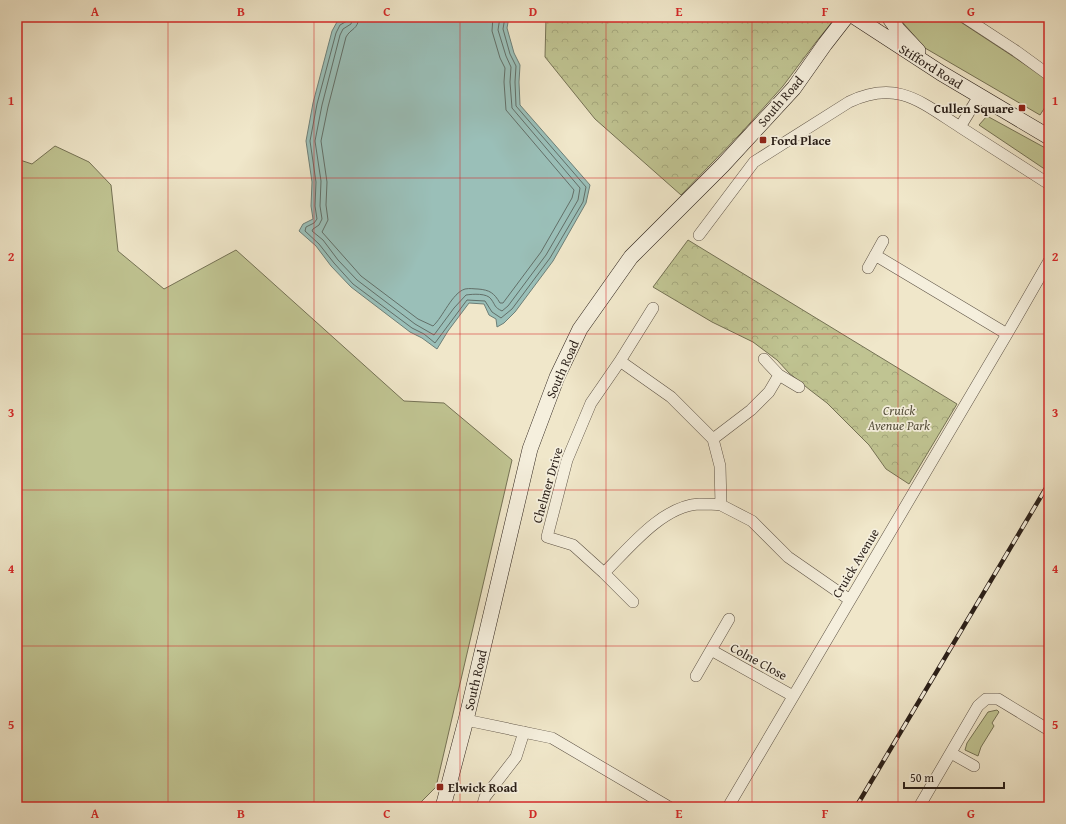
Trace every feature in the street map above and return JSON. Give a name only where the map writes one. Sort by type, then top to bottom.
[{"type":"main road","name":"South Road","points":[[443,807],[466,720],[530,449],[557,377],[580,329],[631,257],[723,165],[794,88],[846,17]]},
{"type":"main road","name":"Stifford Road","points":[[855,17],[979,96],[1047,132]]},
{"type":"main road","points":[[889,17],[898,30],[941,73]]},
{"type":"street","points":[[964,17],[1016,51],[1049,75]]},
{"type":"street","points":[[699,235],[754,162],[849,102],[861,96],[880,93],[900,93],[916,99],[1049,184]]},
{"type":"street","points":[[960,127],[979,96]]},
{"type":"street","points":[[868,268],[883,241]]},
{"type":"street","points":[[875,255],[1008,334]]},
{"type":"street","name":"Cruick Avenue","points":[[728,807],[1008,334],[1049,261]]},
{"type":"street","name":"Chelmer Drive","points":[[633,602],[573,545],[547,537],[567,460],[591,403],[620,361],[653,308]]},
{"type":"street","points":[[764,359],[779,376],[800,387]]},
{"type":"street","points":[[620,361],[671,397],[713,439],[720,466],[721,505]]},
{"type":"street","points":[[713,439],[751,410],[769,392],[779,376]]},
{"type":"street","points":[[604,573],[659,520],[677,510],[698,504],[721,505],[752,521],[788,558],[850,600]]},
{"type":"street","name":"Colne Close","points":[[696,676],[729,618]]},
{"type":"street","name":"Colne Close","points":[[711,650],[793,696]]},
{"type":"street","points":[[919,807],[978,706],[986,699],[998,699],[1049,730]]},
{"type":"street","points":[[466,720],[552,738],[669,807]]},
{"type":"street","points":[[482,807],[485,797],[516,757],[524,732]]},
{"type":"street","points":[[951,753],[974,766]]},
{"type":"green space","points":[[546,17],[836,17],[783,86],[742,132],[681,195],[595,119],[545,57]]},
{"type":"green space","points":[[898,17],[953,17],[1049,80],[1049,101],[1040,115],[925,48]]},
{"type":"green space","points":[[987,116],[1049,150],[1049,172],[979,125]]},
{"type":"green space","points":[[55,146],[89,162],[111,185],[118,251],[164,289],[236,250],[404,401],[444,403],[512,460],[436,787],[416,807],[17,807],[17,159],[32,164]]},
{"type":"green space","name":"Cruick Avenue Park","points":[[688,240],[957,404],[909,484],[886,469],[869,445],[827,403],[789,373],[777,360],[753,342],[712,322],[653,287]]},
{"type":"green space","points":[[997,710],[999,712],[992,723],[994,726],[981,747],[978,756],[965,750],[967,743],[988,712]]},
{"type":"water","points":[[348,17],[509,17],[507,28],[514,53],[520,65],[520,105],[590,185],[586,203],[553,261],[515,312],[504,323],[497,327],[496,319],[489,315],[484,304],[469,303],[448,331],[437,349],[422,338],[410,332],[351,287],[331,266],[316,246],[299,231],[303,224],[313,219],[311,206],[312,182],[306,141],[313,103],[332,31],[337,22]]},
{"type":"railway","points":[[856,807],[1049,483]]},
{"type":"place","name":"Cullen Square","points":[[1022,108]]},
{"type":"place","name":"Ford Place","points":[[763,140]]},
{"type":"place","name":"Elwick Road","points":[[440,787]]}]
